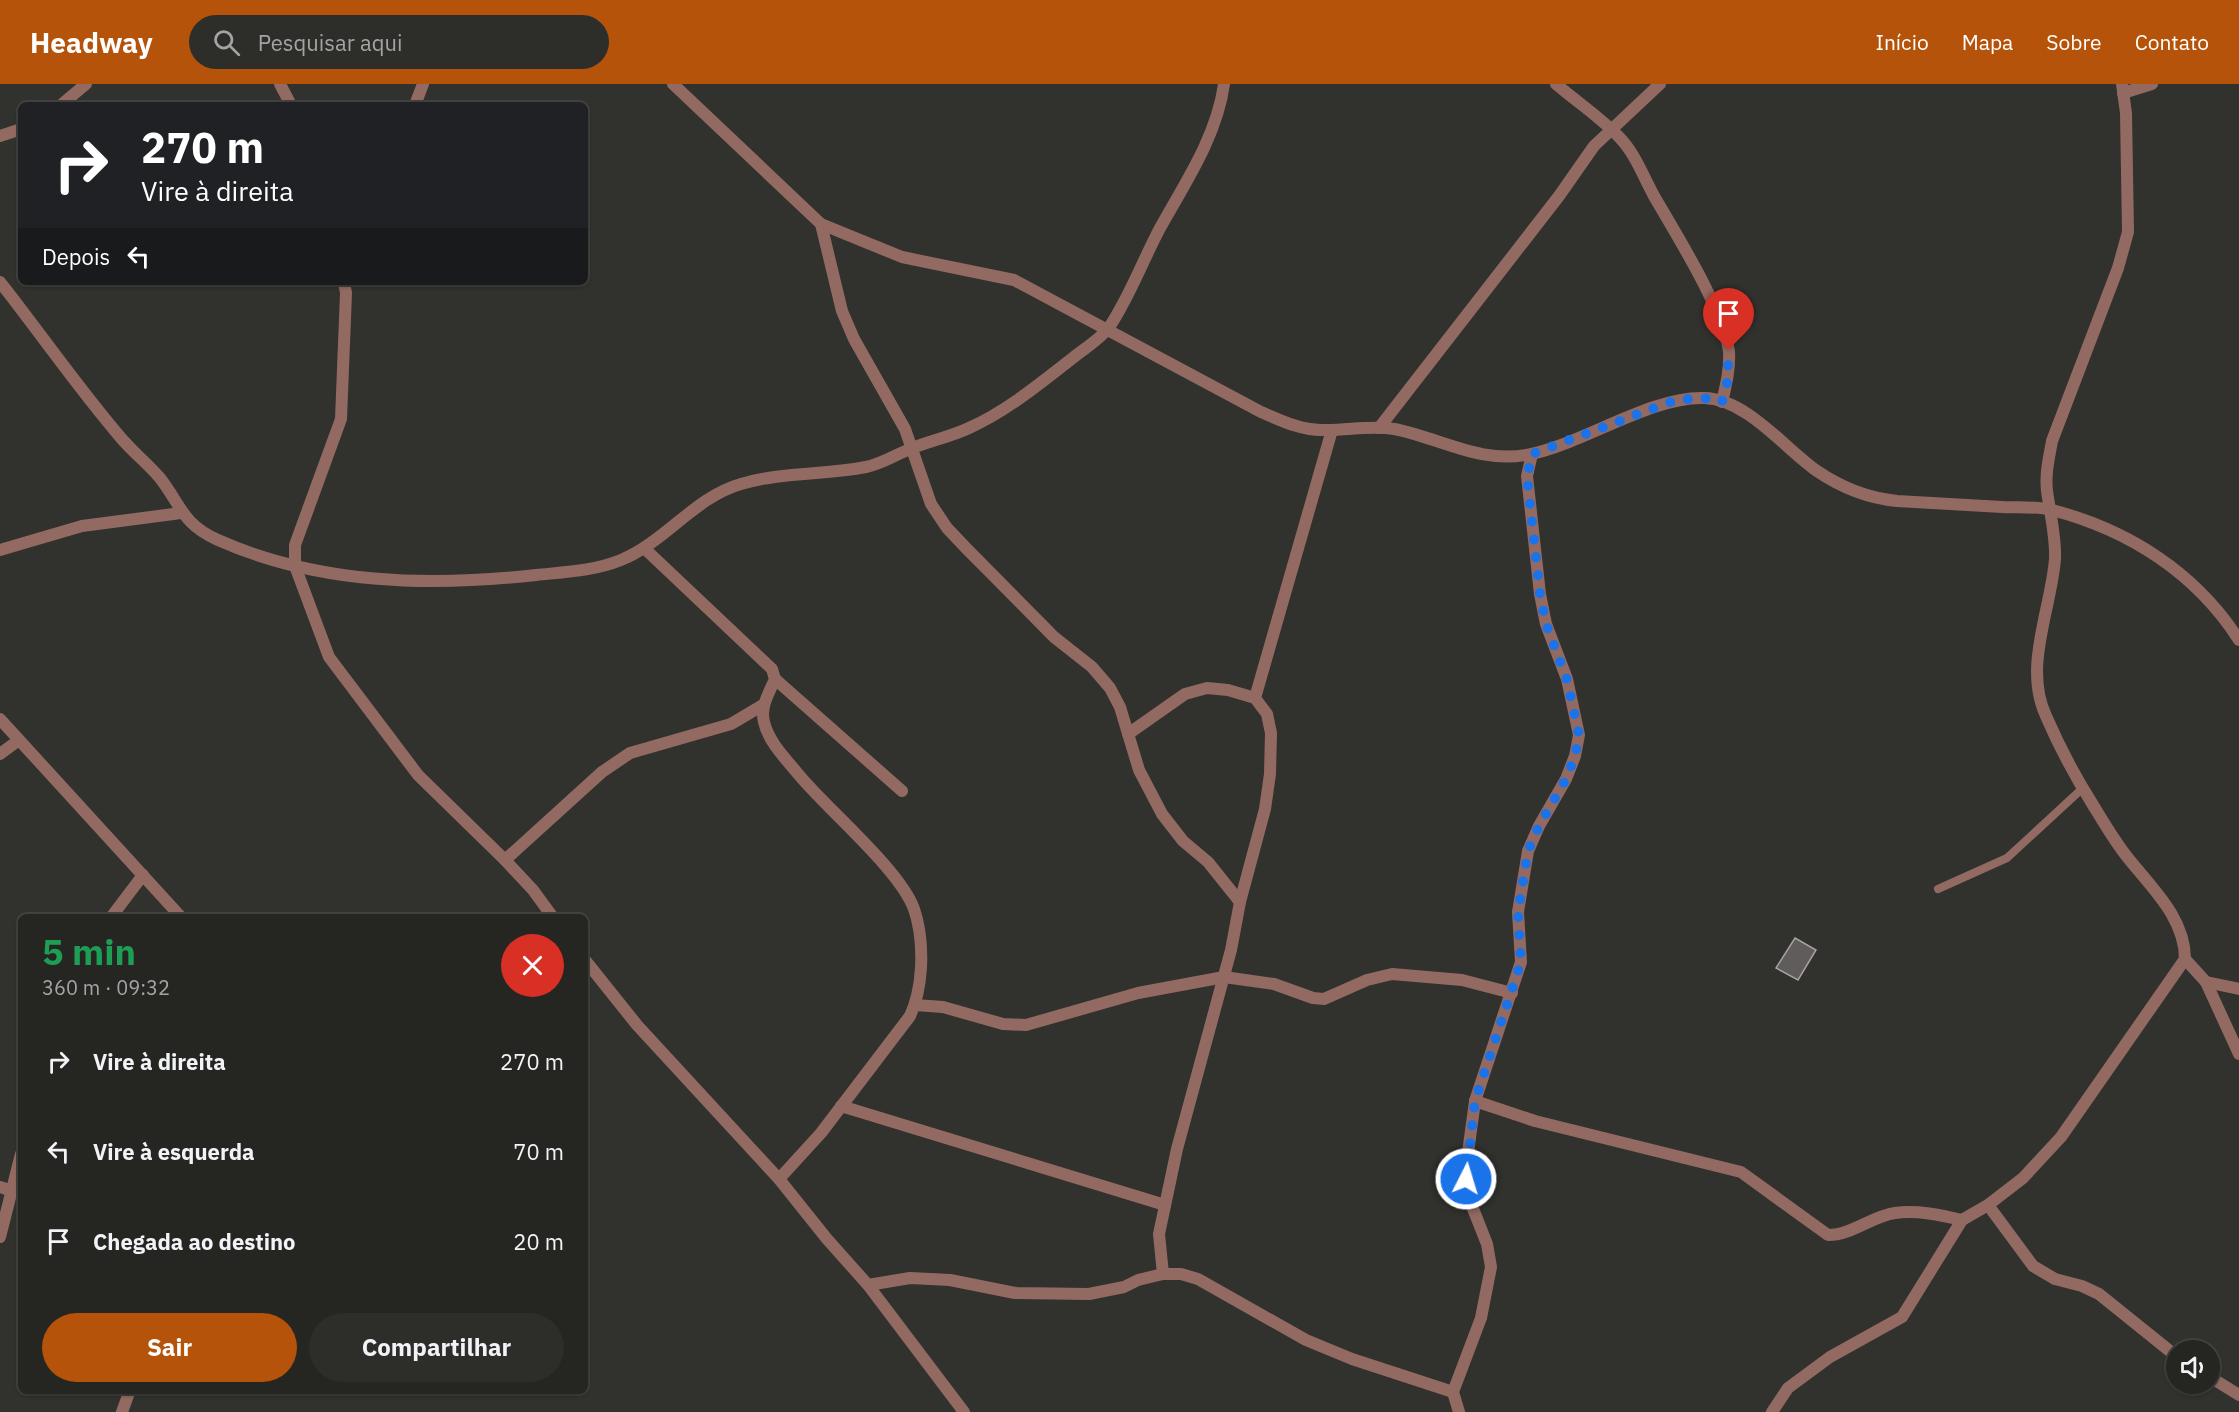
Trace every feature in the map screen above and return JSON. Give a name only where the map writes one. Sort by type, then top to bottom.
[{"type":"street","points":[[65,102],[86,84]]},
{"type":"street","points":[[280,84],[289,102]]},
{"type":"street","points":[[416,102],[423,84]]},
{"type":"street","points":[[673,84],[821,225],[902,257],[1014,280],[1261,412],[1295,426],[1332,430],[1379,428],[1415,435],[1461,450],[1506,458],[1532,454],[1676,400],[1704,398],[1722,402],[1773,434],[1816,470],[1856,493],[1874,499],[1897,501],[2050,509],[2127,537],[2158,556],[2221,613],[2239,640]]},
{"type":"street","points":[[0,282],[93,403],[160,479],[181,513],[198,530],[216,539],[319,572],[386,580],[433,582],[483,580],[587,570],[606,566],[644,548],[692,512],[740,484],[870,466],[911,448],[947,438],[975,426],[1052,374],[1108,330],[1202,153],[1222,98],[1224,84]]},
{"type":"street","points":[[1556,84],[1612,130],[1635,159],[1715,308],[1729,350],[1727,383],[1722,402]]},
{"type":"street","points":[[1379,428],[1559,196],[1594,146],[1660,84]]},
{"type":"street","points":[[1772,1412],[1788,1388],[1830,1357],[1902,1317],[1962,1220],[1988,1205],[2023,1178],[2061,1137],[2185,959],[2184,937],[2176,922],[2156,891],[2127,856],[2084,788],[2045,714],[2038,676],[2039,643],[2055,557],[2047,470],[2052,441],[2118,268],[2128,231],[2127,113],[2123,89],[2152,84]]},
{"type":"street","points":[[0,136],[18,130]]},
{"type":"street","points":[[821,225],[842,311],[854,339],[896,411],[931,504],[946,528],[1054,637],[1092,667],[1110,688],[1139,770],[1162,814],[1183,841],[1208,862],[1240,902]]},
{"type":"street","points":[[347,286],[341,419],[295,545],[295,566],[329,657],[418,775],[505,860],[533,890],[551,914]]},
{"type":"street","points":[[1255,698],[1332,430]]},
{"type":"street","points":[[1459,1412],[1453,1392],[1481,1318],[1491,1267],[1487,1244],[1466,1191],[1466,1167],[1475,1101],[1521,962],[1518,912],[1528,851],[1539,826],[1566,779],[1575,756],[1579,735],[1567,680],[1546,624],[1531,527],[1527,477],[1532,454]]},
{"type":"street","points":[[1506,458],[1527,477]]},
{"type":"street","points":[[0,550],[82,526],[181,513]]},
{"type":"street","points":[[644,548],[772,669],[775,679],[902,791]]},
{"type":"street","points":[[775,679],[763,705],[764,722],[776,747],[824,804],[886,867],[913,907],[922,946],[915,1005],[841,1106],[779,1179]]},
{"type":"street","points":[[1128,734],[1185,694],[1207,688],[1228,690],[1255,698],[1268,714],[1271,733],[1270,774],[1258,838],[1240,902],[1224,977],[1177,1149],[1159,1234],[1163,1274]]},
{"type":"street","points":[[505,860],[602,772],[630,753],[731,724],[763,705]]},
{"type":"street","points":[[0,719],[178,914]]},
{"type":"street","points":[[0,754],[19,740]]},
{"type":"street","points":[[114,914],[143,875]]},
{"type":"street","points":[[2185,959],[2206,982],[2239,1054]]},
{"type":"street","points":[[588,964],[637,1025],[779,1179],[827,1239],[868,1285],[963,1412]]},
{"type":"street","points":[[915,1005],[943,1006],[1003,1024],[1026,1025],[1138,993],[1224,977],[1274,984],[1312,998],[1324,999],[1367,980],[1392,975],[1462,980],[1512,993]]},
{"type":"street","points":[[2206,982],[2239,989]]},
{"type":"street","points":[[1475,1101],[1535,1121],[1741,1173],[1828,1235],[1838,1235],[1895,1213],[1931,1214],[1962,1220]]},
{"type":"street","points":[[841,1106],[1165,1205]]},
{"type":"street","points":[[0,1237],[6,1189],[18,1161]]},
{"type":"street","points":[[1988,1205],[2033,1266],[2055,1279],[2082,1286],[2099,1294],[2166,1348]]},
{"type":"street","points":[[868,1285],[910,1278],[950,1280],[1015,1293],[1089,1293],[1124,1287],[1138,1280],[1163,1274],[1181,1274],[1198,1278],[1306,1340],[1352,1359],[1453,1392]]},
{"type":"street","points":[[2220,1383],[2239,1395]]},
{"type":"street","points":[[122,1412],[129,1394]]},
{"type":"lane","points":[[1938,889],[2007,858],[2084,788]]},
{"type":"building","points":[[1795,938],[1816,950],[1798,980],[1776,968]]},
{"type":"route","points":[[1466,1179],[1475,1101],[1488,1068],[1521,962],[1518,912],[1528,851],[1539,826],[1566,779],[1575,756],[1579,735],[1567,680],[1546,624],[1540,594],[1527,477],[1532,454],[1676,400],[1704,398],[1722,402],[1727,383],[1729,350]]}]
